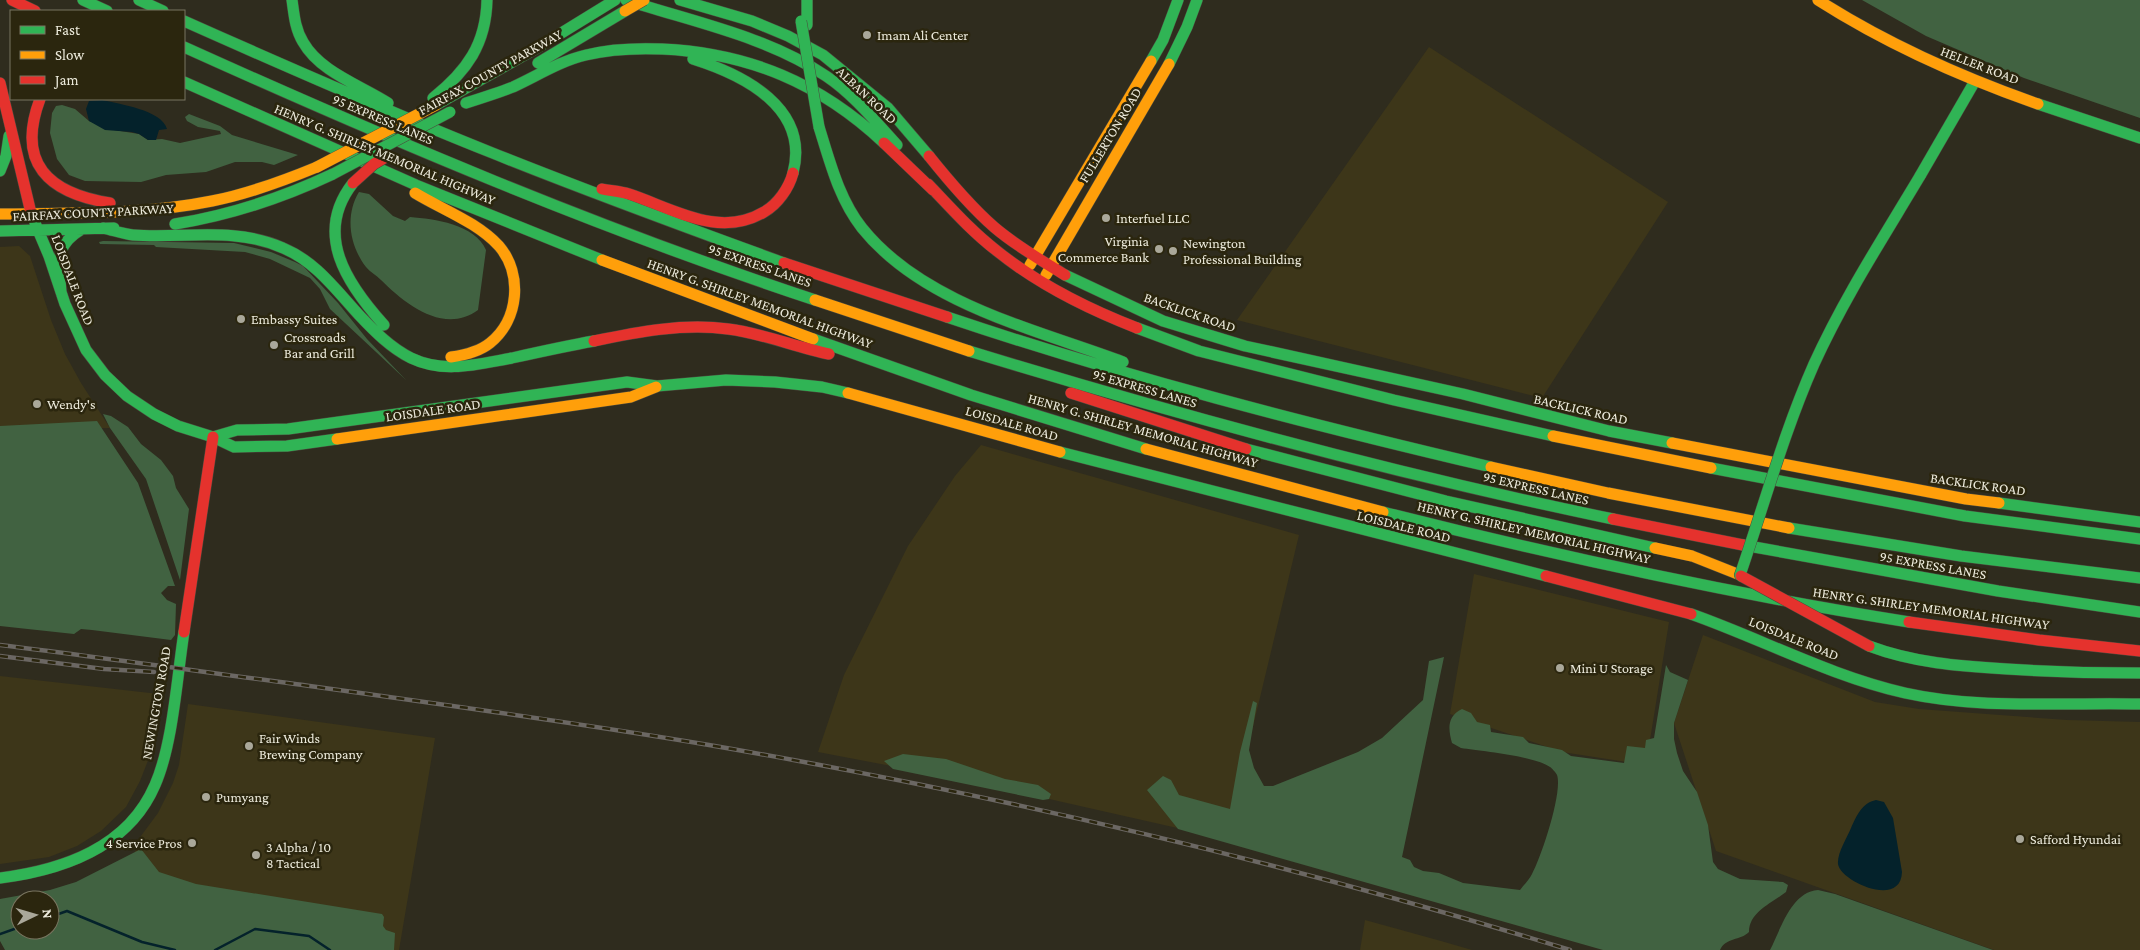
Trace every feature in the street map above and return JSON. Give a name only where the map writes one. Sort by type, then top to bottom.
[{"type":"main road","points":[[12,0],[33,10]]},
{"type":"main road","points":[[83,0],[105,10]]},
{"type":"main road","points":[[140,0],[161,10]]},
{"type":"main road","points":[[292,0],[301,35],[317,60],[339,76],[369,90],[419,124]]},
{"type":"main road","points":[[432,104],[458,76],[475,52],[486,24],[487,0]]},
{"type":"main road","name":"FAIRFAX COUNTY PARKWAY","points":[[0,231],[161,226],[220,216],[283,197],[333,174],[466,104],[626,4],[644,0]]},
{"type":"main road","name":"ALBAN ROAD","points":[[680,0],[752,21],[788,36],[823,55],[888,108],[948,180],[982,216],[1035,257]]},
{"type":"main road","points":[[800,0],[819,127],[831,173],[846,206],[869,237],[887,256],[909,273],[982,311],[1078,344],[1207,396]]},
{"type":"main road","points":[[804,23],[807,0]]},
{"type":"main road","name":"FULLERTON ROAD","points":[[1026,271],[1150,64],[1163,40],[1178,0]]},
{"type":"main road","name":"FULLERTON ROAD","points":[[1042,282],[1172,60],[1197,0]]},
{"type":"main road","name":"HELLER ROAD","points":[[1818,0],[1888,42],[1976,81],[2140,138]]},
{"type":"main road","name":"FAIRFAX COUNTY PARKWAY","points":[[0,214],[147,210],[213,201],[264,187],[317,167],[374,139],[612,2]]},
{"type":"main road","name":"ALBAN ROAD","points":[[626,4],[744,37],[778,50],[825,76],[858,103],[890,136],[933,190],[976,233],[997,252],[1042,282]]},
{"type":"main road","points":[[185,21],[419,124],[562,182],[760,256],[889,300],[1031,345],[1207,396],[1347,434],[1699,512],[1944,554],[2140,578]]},
{"type":"main road","name":"95 EXPRESS LANES","points":[[185,47],[357,124],[578,214],[775,286],[956,347],[1116,396],[1447,483],[1625,524],[1986,589],[2140,612]]},
{"type":"main road","points":[[466,104],[512,87],[556,65],[584,55],[621,49],[694,51],[749,62],[774,70],[811,87],[861,122],[933,190]]},
{"type":"main road","points":[[562,182],[626,193],[685,215],[729,223],[756,217],[768,210],[783,196],[793,175],[796,152],[791,127],[777,105],[755,88],[720,69],[691,58],[656,49]]},
{"type":"main road","points":[[1740,575],[1790,426],[1827,337],[1848,295],[1976,81]]},
{"type":"main road","name":"HENRY G. SHIRLEY MEMORIAL HIGHWAY","points":[[185,82],[379,170],[595,258],[938,384],[1117,440],[1301,491],[1491,539],[1636,572],[1807,605],[2012,637],[2140,651]]},
{"type":"main road","points":[[0,83],[8,113],[9,138],[6,156],[0,171]]},
{"type":"main road","points":[[40,100],[31,126],[32,149],[43,172],[62,189],[79,197],[108,203],[213,201]]},
{"type":"main road","points":[[211,108],[276,124]]},
{"type":"main road","points":[[379,170],[436,207],[461,218],[479,229],[494,240],[505,254],[512,269],[515,285],[513,309],[502,332],[482,349],[466,355],[448,357],[422,352],[394,335],[370,309],[348,274],[334,237],[334,222],[338,206],[353,183],[374,164],[402,147],[450,112]]},
{"type":"main road","name":"LOISDALE ROAD","points":[[8,113],[31,213],[49,256],[69,316],[86,350],[116,386],[145,409],[165,420],[213,437],[234,447],[288,446],[631,397],[657,386]]},
{"type":"main road","points":[[103,228],[132,235],[232,234],[258,239],[284,248],[311,264],[369,326],[394,347],[419,362],[436,366],[470,366],[652,331],[698,328],[748,332],[812,351],[879,362]]},
{"type":"main road","points":[[60,292],[61,246],[65,239],[82,229]]},
{"type":"main road","name":"BACKLICK ROAD","points":[[1035,257],[1079,283],[1133,309],[1212,337],[1384,378],[1463,394],[1600,429],[1966,499],[2140,522]]},
{"type":"main road","points":[[1042,282],[1105,316],[1199,351],[1505,426],[1891,504],[1965,516],[2140,539]]},
{"type":"main road","points":[[956,347],[1091,401],[1233,446],[1437,499],[1692,556],[1740,575],[1870,646],[1893,656],[1951,666],[2067,673],[2140,672]]},
{"type":"main road","name":"LOISDALE ROAD","points":[[213,437],[237,430],[288,430],[627,382],[657,386],[750,380],[822,387],[844,391],[1107,465],[1678,610],[1849,676],[1905,693],[1950,700],[1982,702],[2140,704]]},
{"type":"main road","name":"NEWINGTON ROAD","points":[[0,878],[56,869],[97,849],[124,830],[150,794],[163,762],[171,719],[213,437]]},
{"type":"shaded area","points":[[1429,47],[1668,202],[1542,398],[1237,320]]},
{"type":"shaded area","points":[[19,246],[30,256],[51,320],[65,354],[110,428],[0,430],[0,247]]},
{"type":"shaded area","points":[[981,445],[1299,535],[1226,839],[970,781],[818,752],[844,675],[908,546],[955,476]]},
{"type":"shaded area","name":"Mini U Storage","points":[[1474,574],[1669,622],[1646,765],[1562,752],[1450,714]]},
{"type":"shaded area","name":"Safford Hyundai","points":[[1703,635],[1875,702],[1919,709],[2067,720],[2140,722],[2140,950],[1994,950],[1716,851],[1674,723]]},
{"type":"shaded area","points":[[0,676],[159,694],[149,758],[140,781],[126,807],[101,831],[77,846],[49,857],[0,864]]},
{"type":"shaded area","points":[[188,704],[435,738],[399,950],[111,950],[138,840],[158,813],[173,783],[179,765]]},
{"type":"shaded area","points":[[1365,920],[1441,941],[1472,950],[1360,950]]},
{"type":"green space","points":[[1862,0],[2140,0],[2140,118],[2024,78],[1926,36]]},
{"type":"green space","points":[[62,105],[75,109],[89,121],[114,130],[139,134],[148,140],[162,139],[180,143],[221,134],[220,131],[198,127],[187,121],[185,117],[189,114],[220,126],[232,135],[298,155],[274,165],[262,162],[235,162],[206,172],[166,175],[141,182],[85,181],[69,175],[57,159],[50,133],[52,113],[56,106]]},
{"type":"green space","points":[[359,192],[369,194],[393,216],[405,221],[410,217],[442,221],[473,234],[481,241],[486,250],[478,310],[465,317],[439,318],[413,307],[368,269],[356,249],[351,230],[352,210]]},
{"type":"green space","points":[[99,242],[234,243],[271,252],[295,262],[303,266],[338,303],[367,339],[406,380],[330,309],[320,289],[310,278],[270,259],[245,252],[156,247],[154,245],[100,244]]},
{"type":"green space","points":[[103,414],[111,416],[128,427],[141,444],[161,460],[173,476],[176,488],[189,509],[180,580],[146,479],[110,428]]},
{"type":"green space","points":[[97,421],[138,483],[175,586],[168,586],[161,593],[167,600],[176,604],[175,635],[171,640],[81,629],[74,634],[0,626],[0,426]]},
{"type":"green space","points":[[1444,657],[1402,857],[1410,860],[1414,867],[1423,871],[1439,873],[1463,883],[1520,890],[1536,866],[1550,825],[1558,783],[1557,775],[1554,771],[1543,763],[1533,760],[1507,754],[1461,748],[1452,743],[1450,723],[1457,712],[1462,709],[1471,713],[1477,722],[1490,725],[1491,732],[1523,737],[1529,743],[1562,750],[1571,756],[1624,763],[1627,746],[1645,748],[1646,740],[1654,738],[1666,665],[1670,672],[1688,680],[1674,723],[1674,739],[1683,771],[1697,792],[1708,825],[1713,862],[1718,869],[1740,879],[1783,882],[1788,885],[1786,892],[1757,913],[1750,925],[1749,932],[1742,937],[1729,941],[1720,950],[1603,950],[1178,829],[1147,790],[1163,776],[1171,780],[1179,795],[1230,809],[1240,752],[1253,701],[1257,703],[1249,750],[1254,768],[1264,786],[1273,786],[1358,752],[1382,738],[1423,700],[1429,661]]},
{"type":"green space","points":[[903,754],[946,759],[1005,779],[1038,785],[1051,794],[1049,799],[1043,800],[893,769],[884,761]]},
{"type":"green space","points":[[141,849],[159,872],[196,884],[382,914],[384,917],[383,926],[386,930],[395,933],[394,950],[5,950],[0,941],[0,899],[10,897],[10,940],[60,940],[60,890],[50,890],[76,882]]},
{"type":"green space","points":[[1818,890],[1835,894],[1993,950],[1770,950],[1794,904],[1809,892]]},
{"type":"water","points":[[102,100],[149,113],[163,122],[167,129],[159,130],[156,140],[148,140],[132,132],[105,130],[89,121],[86,109],[89,101]]},
{"type":"water","points":[[1876,800],[1884,802],[1893,818],[1902,872],[1899,883],[1892,889],[1882,890],[1859,884],[1841,871],[1838,864],[1841,850],[1858,814],[1867,804]]},
{"type":"waterway","points":[[60,913],[67,911],[142,942],[175,950]]},
{"type":"waterway","points":[[215,950],[255,929],[309,936],[330,950]]},
{"type":"waterway","points":[[0,934],[10,930]]},
{"type":"railway","points":[[0,645],[502,713],[709,745],[927,786],[1035,809],[1250,860],[1464,918],[1570,950]]},
{"type":"railway","points":[[0,656],[104,669],[154,672]]},
{"type":"traffic: fast","points":[[83,0],[105,10]]},
{"type":"traffic: fast","points":[[139,0],[161,10]]},
{"type":"traffic: fast","points":[[292,0],[298,32],[310,52],[330,70],[388,103]]},
{"type":"traffic: fast","points":[[433,98],[456,77],[472,55],[483,30],[487,0]]},
{"type":"traffic: fast","points":[[436,105],[537,48],[615,0]]},
{"type":"traffic: fast","points":[[626,0],[729,31],[779,50],[803,62],[836,83],[863,108],[897,145]]},
{"type":"traffic: fast","points":[[680,0],[752,21],[788,36],[823,55],[888,108],[929,156]]},
{"type":"traffic: fast","points":[[807,0],[807,25]]},
{"type":"traffic: fast","points":[[1151,61],[1163,40],[1178,0]]},
{"type":"traffic: fast","points":[[1169,64],[1187,27],[1197,0]]},
{"type":"traffic: fast","points":[[538,63],[625,11]]},
{"type":"traffic: fast","points":[[185,21],[451,136],[600,195],[784,263]]},
{"type":"traffic: fast","points":[[801,21],[819,127]]},
{"type":"traffic: fast","points":[[185,47],[339,116],[496,182],[655,244],[815,300]]},
{"type":"traffic: fast","points":[[466,103],[513,87],[558,65],[586,55],[604,51],[633,49],[694,52],[724,57],[782,75],[809,88],[835,104],[884,143]]},
{"type":"traffic: fast","points":[[693,59],[733,74],[752,85],[782,113],[792,130],[796,150],[793,173]]},
{"type":"traffic: fast","points":[[1920,176],[1975,81]]},
{"type":"traffic: fast","points":[[185,82],[416,185],[602,260]]},
{"type":"traffic: fast","points":[[2038,104],[2140,138]]},
{"type":"traffic: fast","points":[[333,174],[450,112]]},
{"type":"traffic: fast","points":[[819,127],[831,167],[847,205],[862,228],[887,254],[916,276],[948,295],[982,311],[1123,362]]},
{"type":"traffic: fast","points":[[0,171],[6,156],[9,136]]},
{"type":"traffic: fast","points":[[175,224],[216,216],[256,205],[295,191],[333,174]]},
{"type":"traffic: fast","points":[[1741,576],[1784,442],[1814,364],[1851,292],[1920,176]]},
{"type":"traffic: fast","points":[[353,183],[341,202],[336,221],[335,240],[347,276],[370,309],[384,325]]},
{"type":"traffic: fast","points":[[35,223],[49,256],[65,304],[86,350],[105,375],[127,396],[154,414],[178,426],[213,437],[234,447],[287,446],[337,439]]},
{"type":"traffic: fast","points":[[103,228],[133,235],[227,235],[246,237],[265,241],[283,248],[315,268],[359,315],[390,344],[411,358],[436,366],[474,365],[594,341]]},
{"type":"traffic: fast","points":[[0,231],[114,228]]},
{"type":"traffic: fast","points":[[61,292],[59,264],[62,249],[66,242],[82,229]]},
{"type":"traffic: fast","points":[[1065,275],[1163,321],[1245,346],[1463,394],[1609,431],[1672,443]]},
{"type":"traffic: fast","points":[[947,317],[1081,360],[1217,398],[1491,467]]},
{"type":"traffic: fast","points":[[1137,328],[1199,351],[1394,400],[1553,436]]},
{"type":"traffic: fast","points":[[813,339],[971,395],[1146,449]]},
{"type":"traffic: fast","points":[[969,351],[1208,421],[1450,483],[1613,519]]},
{"type":"traffic: fast","points":[[213,437],[237,430],[288,429],[627,382],[657,386],[726,380],[775,382],[822,387],[848,393]]},
{"type":"traffic: fast","points":[[1246,449],[1446,501],[1655,548]]},
{"type":"traffic: fast","points":[[1060,452],[1546,576]]},
{"type":"traffic: fast","points":[[1711,468],[1965,516],[2140,539]]},
{"type":"traffic: fast","points":[[1999,503],[2140,522]]},
{"type":"traffic: fast","points":[[1383,512],[1645,573],[1909,622]]},
{"type":"traffic: fast","points":[[1789,528],[1961,556],[2140,578]]},
{"type":"traffic: fast","points":[[1743,545],[1998,591],[2140,612]]},
{"type":"traffic: fast","points":[[1691,614],[1850,677],[1905,693],[1963,702],[2140,704]]},
{"type":"traffic: fast","points":[[0,878],[47,869],[70,862],[91,852],[111,840],[128,825],[143,807],[155,785],[166,750],[174,710],[184,632]]},
{"type":"traffic: fast","points":[[1869,646],[1920,660],[1954,665],[2040,671],[2140,673]]},
{"type":"traffic: slow","points":[[625,11],[644,0]]},
{"type":"traffic: slow","points":[[1818,0],[1871,31],[1925,58],[1981,83],[2038,104]]},
{"type":"traffic: slow","points":[[1030,265],[1151,61]]},
{"type":"traffic: slow","points":[[1046,275],[1169,64]]},
{"type":"traffic: slow","points":[[317,167],[436,105]]},
{"type":"traffic: slow","points":[[0,214],[133,211],[186,206],[252,191],[317,167]]},
{"type":"traffic: slow","points":[[415,193],[481,230],[499,246],[507,257],[512,270],[514,283],[512,310],[500,333],[490,343],[477,351],[451,357]]},
{"type":"traffic: slow","points":[[602,260],[813,339]]},
{"type":"traffic: slow","points":[[815,300],[969,351]]},
{"type":"traffic: slow","points":[[337,439],[631,397],[656,387]]},
{"type":"traffic: slow","points":[[848,393],[1060,452]]},
{"type":"traffic: slow","points":[[1553,436],[1711,468]]},
{"type":"traffic: slow","points":[[1672,443],[1966,499],[1999,503]]},
{"type":"traffic: slow","points":[[1146,449],[1383,512]]},
{"type":"traffic: slow","points":[[1491,467],[1608,493],[1789,528]]},
{"type":"traffic: slow","points":[[1655,548],[1692,556],[1740,575]]},
{"type":"traffic: jam","points":[[12,0],[33,10]]},
{"type":"traffic: jam","points":[[0,83],[31,213]]},
{"type":"traffic: jam","points":[[40,100],[34,121],[32,141],[35,157],[43,171],[54,183],[70,192],[110,203]]},
{"type":"traffic: jam","points":[[884,143],[933,190]]},
{"type":"traffic: jam","points":[[929,156],[960,193],[994,227],[1020,247],[1065,275]]},
{"type":"traffic: jam","points":[[353,183],[374,164],[386,157]]},
{"type":"traffic: jam","points":[[602,189],[629,194],[696,218],[730,223],[747,220],[769,209],[782,195],[793,173]]},
{"type":"traffic: jam","points":[[928,184],[978,235],[1013,263],[1064,295],[1100,313],[1137,328]]},
{"type":"traffic: jam","points":[[784,263],[947,317]]},
{"type":"traffic: jam","points":[[594,341],[660,329],[711,327],[753,334],[829,354]]},
{"type":"traffic: jam","points":[[1071,393],[1246,449]]},
{"type":"traffic: jam","points":[[184,632],[213,437]]},
{"type":"traffic: jam","points":[[1613,519],[1743,545]]},
{"type":"traffic: jam","points":[[1546,576],[1691,614]]},
{"type":"traffic: jam","points":[[1741,576],[1869,646]]},
{"type":"traffic: jam","points":[[1909,622],[2039,640],[2140,651]]},
{"type":"place","name":"Imam Ali Center","points":[[867,35]]},
{"type":"place","name":"Interfuel LLC","points":[[1106,218]]},
{"type":"place","name":"Virginia Commerce Bank","points":[[1159,249]]},
{"type":"place","name":"Newington Professional Building","points":[[1173,251]]},
{"type":"place","name":"Embassy Suites","points":[[241,319]]},
{"type":"place","name":"Crossroads Bar and Grill","points":[[274,345]]},
{"type":"place","name":"Wendy's","points":[[37,404]]},
{"type":"place","name":"Mini U Storage","points":[[1560,668]]},
{"type":"place","name":"Fair Winds Brewing Company","points":[[249,746]]},
{"type":"place","name":"Pumyang","points":[[206,797]]},
{"type":"place","name":"Safford Hyundai","points":[[2020,839]]},
{"type":"place","name":"4 Service Pros","points":[[192,843]]},
{"type":"place","name":"3 Alpha / 10 8 Tactical","points":[[256,855]]}]
